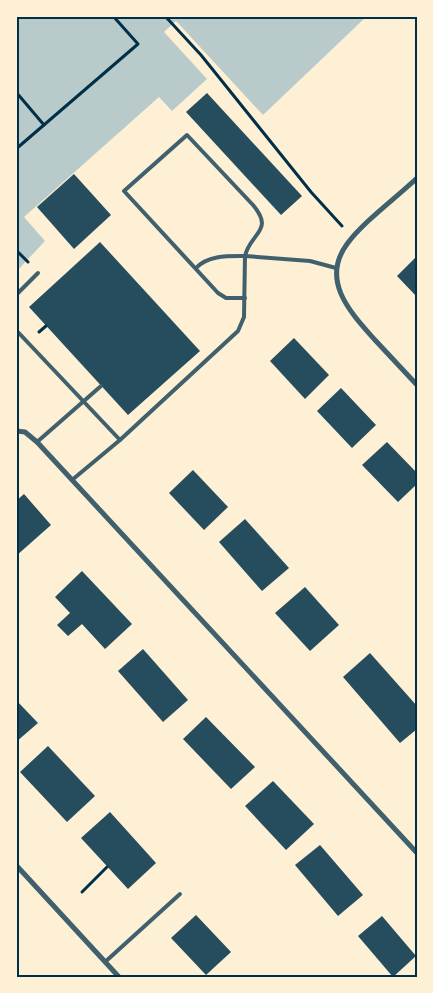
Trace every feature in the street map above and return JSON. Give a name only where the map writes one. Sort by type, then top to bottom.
[{"type":"street","points":[[417,178],[353,237],[339,258],[336,268],[338,291],[346,308],[417,385]]},
{"type":"street","points":[[18,431],[37,442],[417,853]]},
{"type":"street","points":[[16,865],[118,977]]},
{"type":"lane","points":[[72,480],[120,440],[231,338],[244,317],[245,298],[245,256],[247,247],[262,229],[260,213],[187,135],[124,191],[218,293],[226,298],[245,298]]},
{"type":"lane","points":[[196,268],[206,260],[220,256],[310,261],[336,268]]},
{"type":"lane","points":[[16,295],[38,273]]},
{"type":"lane","points":[[16,330],[120,440]]},
{"type":"lane","points":[[37,442],[101,386]]},
{"type":"lane","points":[[105,962],[180,894]]},
{"type":"path","points":[[16,149],[138,44],[113,16]]},
{"type":"path","points":[[165,16],[201,55],[311,192],[340,223]]},
{"type":"path","points":[[170,21],[175,16]]},
{"type":"path","points":[[16,92],[44,125]]},
{"type":"path","points":[[16,250],[24,258]]},
{"type":"path","points":[[82,892],[107,867]]},
{"type":"shaded area","points":[[16,16],[367,16],[263,115],[176,21],[164,32],[207,79],[172,111],[159,97],[24,217],[45,241],[16,272]]},
{"type":"building","points":[[207,93],[302,196],[281,215],[186,112]]},
{"type":"building","points":[[74,174],[111,215],[74,249],[37,207]]},
{"type":"building","points":[[100,242],[200,351],[128,415],[29,307]]},
{"type":"building","points":[[417,256],[417,297],[397,276]]},
{"type":"building","points":[[294,338],[329,375],[305,399],[270,361]]},
{"type":"building","points":[[341,388],[376,425],[352,448],[317,411]]},
{"type":"building","points":[[387,442],[417,473],[417,484],[398,502],[362,465]]},
{"type":"building","points":[[193,470],[228,507],[204,530],[169,493]]},
{"type":"building","points":[[24,494],[51,525],[16,556],[16,501]]},
{"type":"building","points":[[245,519],[289,568],[262,591],[219,542]]},
{"type":"building","points":[[82,571],[132,624],[105,649],[82,624],[68,636],[57,625],[70,613],[55,597]]},
{"type":"building","points":[[305,587],[339,625],[310,651],[275,613]]},
{"type":"building","points":[[143,649],[188,700],[163,722],[118,671]]},
{"type":"building","points":[[370,653],[417,706],[417,729],[400,743],[343,677]]},
{"type":"building","points":[[16,700],[38,723],[16,742]]},
{"type":"building","points":[[206,717],[255,767],[231,789],[183,739]]},
{"type":"building","points":[[48,746],[95,796],[67,822],[20,772]]},
{"type":"building","points":[[273,781],[314,824],[286,850],[245,806]]},
{"type":"building","points":[[110,812],[156,863],[128,889],[81,838]]},
{"type":"building","points":[[320,845],[363,895],[338,916],[295,865]]},
{"type":"building","points":[[196,915],[231,952],[206,975],[171,938]]},
{"type":"building","points":[[382,916],[416,956],[393,977],[358,936]]}]
